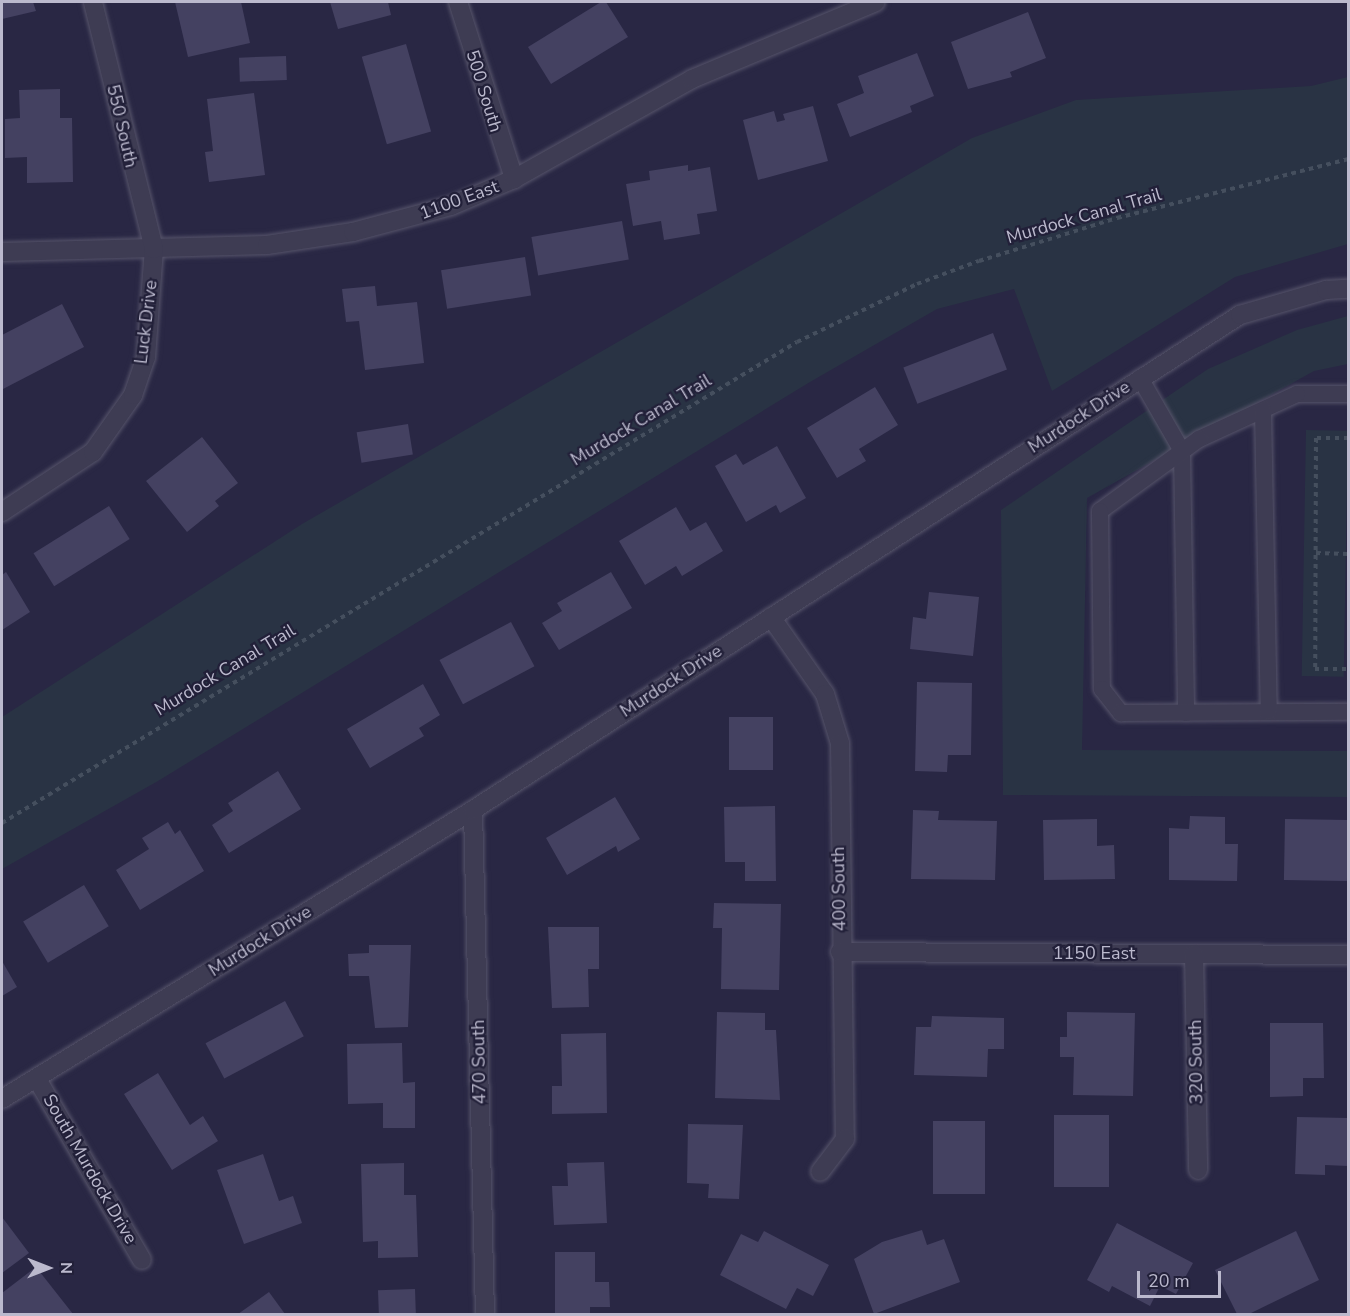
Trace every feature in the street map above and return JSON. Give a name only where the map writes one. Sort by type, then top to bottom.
[{"type":"street","name":"550 South","points":[[93,2],[154,249]]},
{"type":"street","name":"500 South","points":[[458,2],[514,179]]},
{"type":"street","name":"1100 East","points":[[2,252],[267,245],[353,232],[451,206],[514,179],[692,79],[871,2]]},
{"type":"street","name":"Luck Drive","points":[[2,512],[93,452],[133,395],[146,357],[154,249]]},
{"type":"street","name":"Murdock Drive","points":[[2,1099],[473,810],[1240,315],[1326,290],[1348,289]]},
{"type":"street","name":"400 South","points":[[771,617],[825,694],[840,743],[840,952],[845,1139],[820,1172]]},
{"type":"street","name":"470 South","points":[[473,810],[485,1314]]},
{"type":"street","name":"1150 East","points":[[840,952],[1348,955]]},
{"type":"street","name":"320 South","points":[[1194,954],[1198,1170]]},
{"type":"street","name":"South Murdock Drive","points":[[37,1079],[142,1260]]},
{"type":"lane","points":[[1140,378],[1182,452],[1186,713]]},
{"type":"lane","points":[[1348,394],[1297,394],[1263,410],[1182,452],[1100,511],[1102,689],[1121,713],[1348,712]]},
{"type":"lane","points":[[1263,410],[1269,712]]},
{"type":"path","name":"Murdock Canal Trail","points":[[2,823],[797,342],[917,284],[980,261],[1118,218],[1348,159]]},
{"type":"path","points":[[1348,438],[1316,438],[1315,669],[1348,669]]},
{"type":"path","points":[[1316,554],[1348,554]]},
{"type":"shaded area","points":[[1348,77],[1348,244],[1235,277],[1052,391],[1014,289],[937,309],[810,382],[158,781],[2,869],[2,717],[302,524],[972,138],[1076,100],[1311,86]]},
{"type":"shaded area","points":[[1348,316],[1348,364],[1314,371],[1087,498],[1082,750],[1348,751],[1348,797],[1003,795],[1001,510],[1208,369],[1297,330]]},
{"type":"shaded area","points":[[1306,430],[1348,431],[1344,677],[1302,676]]},
{"type":"building","points":[[2,2],[33,2],[36,11],[2,19]]},
{"type":"building","points":[[175,2],[241,2],[250,43],[188,57]]},
{"type":"building","points":[[330,2],[388,2],[391,15],[338,29]]},
{"type":"building","points":[[601,2],[606,2],[628,37],[551,84],[528,47]]},
{"type":"building","points":[[1028,12],[1046,58],[1010,72],[1012,77],[968,89],[951,42]]},
{"type":"building","points":[[406,44],[431,131],[387,144],[362,57]]},
{"type":"building","points":[[917,53],[934,96],[910,106],[912,112],[850,137],[837,104],[864,93],[858,76]]},
{"type":"building","points":[[286,56],[287,80],[240,82],[239,58]]},
{"type":"building","points":[[60,89],[60,118],[72,118],[73,182],[27,183],[27,157],[5,158],[5,119],[20,118],[19,90]]},
{"type":"building","points":[[254,93],[265,175],[209,182],[205,152],[213,151],[207,99]]},
{"type":"building","points":[[813,106],[828,161],[758,180],[743,120],[774,111],[777,122],[785,120],[783,114]]},
{"type":"building","points":[[688,165],[688,171],[710,167],[717,211],[697,214],[700,234],[664,240],[661,221],[633,226],[626,184],[650,180],[649,171]]},
{"type":"building","points":[[622,221],[629,259],[538,275],[531,237]]},
{"type":"building","points":[[525,257],[531,296],[447,309],[441,270]]},
{"type":"building","points":[[375,286],[377,306],[417,302],[424,363],[365,370],[359,321],[346,322],[342,289]]},
{"type":"building","points":[[62,304],[84,347],[3,389],[2,335]]},
{"type":"building","points":[[993,333],[1007,369],[917,404],[903,367]]},
{"type":"building","points":[[875,387],[898,425],[859,449],[866,461],[837,478],[807,428]]},
{"type":"building","points":[[408,424],[413,455],[361,463],[357,432]]},
{"type":"building","points":[[202,437],[238,483],[215,501],[219,506],[187,532],[146,481]]},
{"type":"building","points":[[777,446],[806,498],[780,513],[776,505],[746,522],[715,466],[736,454],[743,465]]},
{"type":"building","points":[[109,506],[130,539],[54,586],[34,553]]},
{"type":"building","points":[[676,507],[690,531],[706,522],[723,551],[682,576],[676,566],[645,585],[619,541]]},
{"type":"building","points":[[6,572],[30,612],[2,630],[2,575]]},
{"type":"building","points":[[611,572],[632,608],[559,650],[542,623],[562,611],[557,603]]},
{"type":"building","points":[[929,592],[979,597],[973,656],[910,649],[913,617],[926,619]]},
{"type":"building","points":[[511,622],[534,666],[463,704],[439,660]]},
{"type":"building","points":[[917,682],[972,683],[971,755],[948,755],[947,772],[915,771]]},
{"type":"building","points":[[423,684],[440,715],[419,728],[424,736],[370,768],[347,729]]},
{"type":"building","points":[[729,717],[773,717],[773,770],[729,770]]},
{"type":"building","points":[[278,771],[301,809],[229,853],[212,825],[233,811],[228,803]]},
{"type":"building","points":[[615,797],[640,839],[618,852],[616,846],[567,875],[546,838]]},
{"type":"building","points":[[775,806],[776,881],[745,881],[745,862],[725,862],[724,807]]},
{"type":"building","points":[[913,810],[939,811],[938,820],[997,821],[995,880],[911,879]]},
{"type":"building","points":[[1190,816],[1225,817],[1225,844],[1238,844],[1237,881],[1169,880],[1169,828],[1189,829]]},
{"type":"building","points":[[1097,819],[1097,846],[1114,845],[1115,879],[1044,880],[1043,820]]},
{"type":"building","points":[[1285,819],[1348,820],[1347,881],[1284,880]]},
{"type":"building","points":[[168,822],[175,834],[180,830],[204,871],[140,910],[116,870],[149,849],[142,838]]},
{"type":"building","points":[[84,885],[109,926],[48,963],[23,922]]},
{"type":"building","points":[[714,903],[781,904],[779,990],[721,989],[722,928],[713,928]]},
{"type":"building","points":[[548,927],[599,927],[599,969],[588,969],[589,1007],[552,1008]]},
{"type":"building","points":[[369,945],[411,945],[408,1027],[375,1028],[369,976],[349,976],[348,954],[369,953]]},
{"type":"building","points":[[2,961],[17,987],[2,996]]},
{"type":"building","points":[[285,1001],[304,1036],[224,1079],[206,1043]]},
{"type":"building","points":[[717,1012],[765,1013],[765,1030],[776,1030],[780,1100],[715,1098]]},
{"type":"building","points":[[1067,1012],[1135,1013],[1133,1096],[1073,1095],[1074,1057],[1060,1057],[1060,1037],[1067,1037]]},
{"type":"building","points":[[932,1016],[1004,1018],[1004,1049],[988,1049],[987,1077],[914,1075],[916,1027],[931,1027]]},
{"type":"building","points":[[1270,1023],[1323,1023],[1324,1078],[1303,1078],[1303,1096],[1270,1097]]},
{"type":"building","points":[[606,1033],[607,1113],[552,1114],[552,1086],[562,1086],[561,1034]]},
{"type":"building","points":[[402,1043],[403,1083],[415,1082],[415,1128],[383,1128],[383,1103],[348,1104],[347,1044]]},
{"type":"building","points":[[158,1073],[190,1125],[203,1116],[218,1141],[172,1170],[124,1094]]},
{"type":"building","points":[[1054,1115],[1109,1115],[1109,1187],[1054,1187]]},
{"type":"building","points":[[1297,1117],[1348,1118],[1348,1166],[1325,1165],[1325,1175],[1295,1174]]},
{"type":"building","points":[[933,1121],[985,1121],[985,1194],[933,1194]]},
{"type":"building","points":[[688,1124],[743,1125],[739,1199],[708,1198],[709,1184],[687,1183]]},
{"type":"building","points":[[263,1154],[279,1201],[293,1196],[302,1223],[244,1244],[217,1170]]},
{"type":"building","points":[[604,1162],[607,1223],[554,1225],[552,1186],[568,1186],[567,1163]]},
{"type":"building","points":[[404,1163],[404,1195],[416,1195],[418,1257],[378,1258],[378,1241],[363,1242],[361,1164]]},
{"type":"building","points":[[2,1217],[29,1253],[2,1273]]},
{"type":"building","points":[[1117,1223],[1193,1263],[1176,1294],[1160,1286],[1150,1306],[1112,1286],[1109,1292],[1087,1280]]},
{"type":"building","points":[[922,1230],[927,1245],[944,1239],[960,1282],[874,1314],[854,1259],[882,1242]]},
{"type":"building","points":[[764,1231],[829,1265],[813,1296],[797,1288],[786,1309],[720,1275],[741,1234],[758,1242]]},
{"type":"building","points":[[1296,1231],[1319,1280],[1249,1314],[1237,1314],[1215,1270]]},
{"type":"building","points":[[555,1252],[595,1252],[595,1282],[609,1282],[610,1307],[590,1307],[590,1314],[555,1314]]},
{"type":"building","points":[[36,1267],[73,1314],[2,1314],[2,1293]]},
{"type":"building","points":[[415,1289],[416,1314],[379,1314],[378,1290]]},
{"type":"building","points":[[269,1292],[285,1314],[238,1314]]}]
